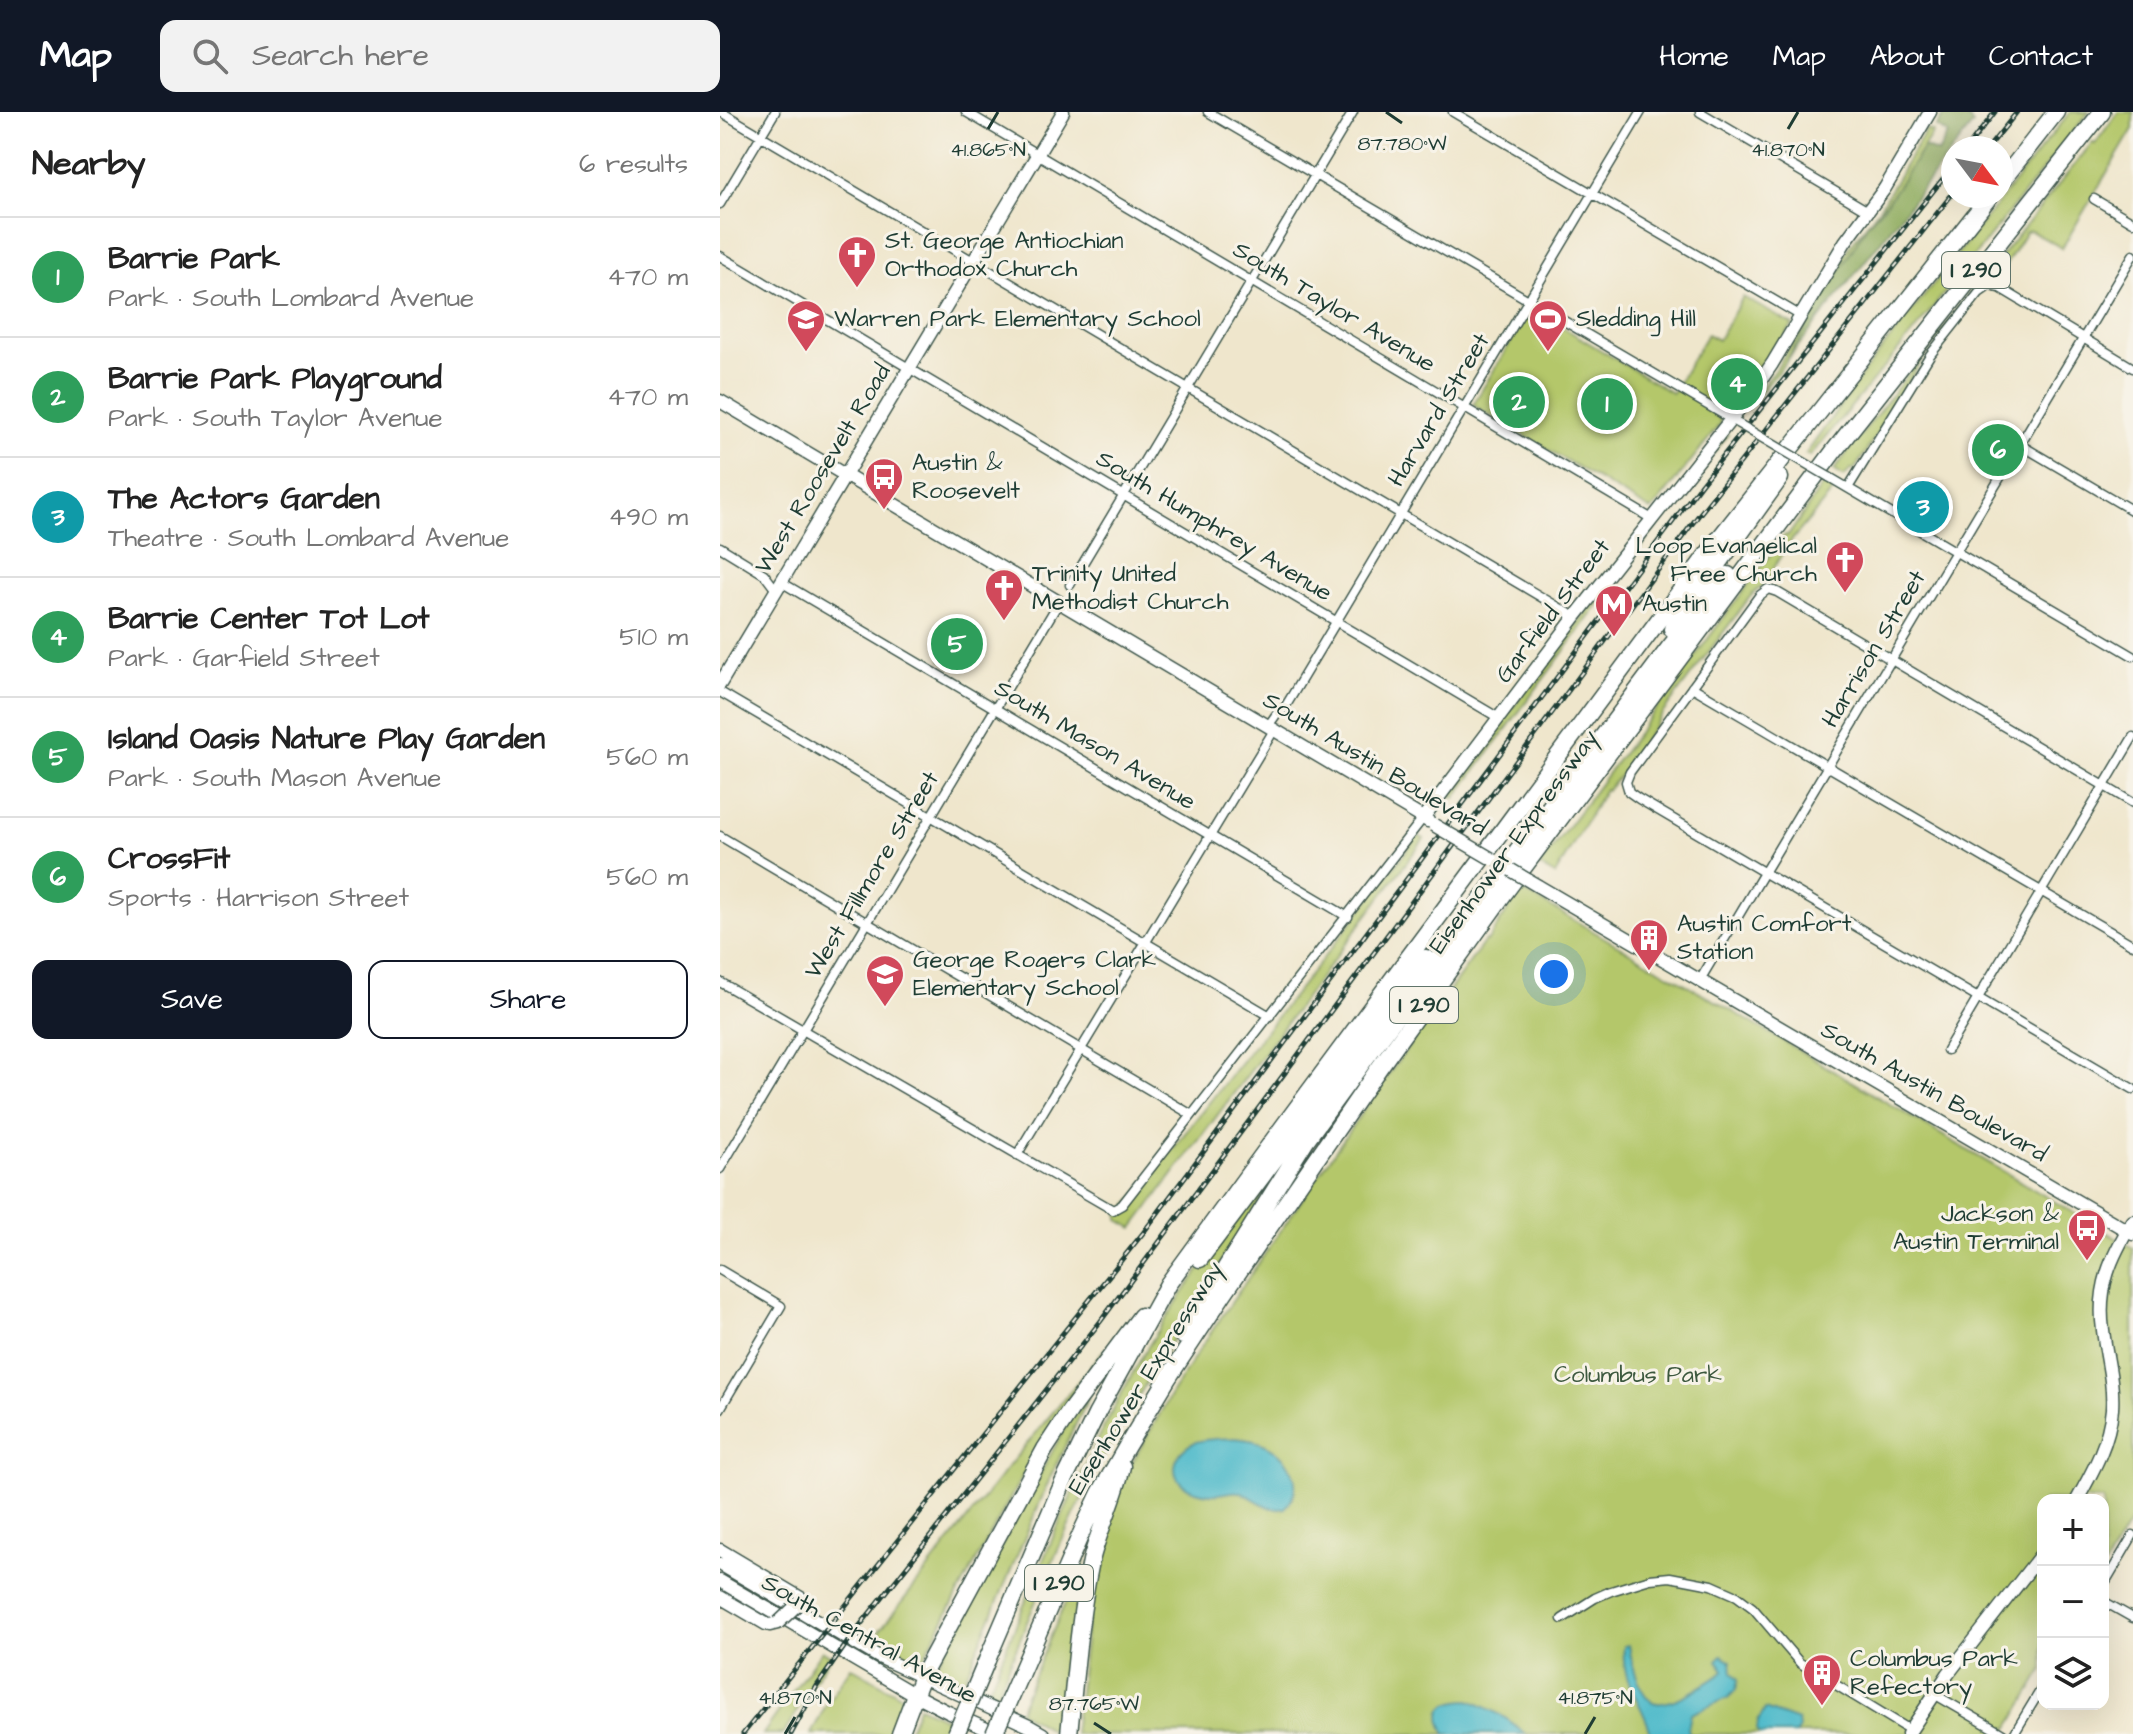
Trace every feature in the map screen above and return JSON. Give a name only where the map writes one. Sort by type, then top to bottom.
[{"type":"highway","points":[[2013,167],[2056,112]]},
{"type":"highway","name":"Eisenhower Expressway","points":[[996,1734],[1100,1493],[1168,1378],[1224,1293],[1503,895],[1881,389],[2102,112]]},
{"type":"highway","name":"Eisenhower Expressway","points":[[956,1734],[1062,1485],[1097,1413],[1168,1284],[1718,540],[1980,208]]},
{"type":"highway","points":[[1100,1493],[1115,1450],[1142,1402],[1306,1140],[1790,464],[1816,415]]},
{"type":"highway","points":[[1140,1333],[1669,648],[1733,570],[1772,534]]},
{"type":"highway","points":[[900,1734],[922,1676],[1045,1449],[1126,1334],[1168,1284]]},
{"type":"highway","points":[[1069,1734],[1088,1579],[1127,1446]]},
{"type":"street","points":[[721,112],[1575,617]]},
{"type":"street","points":[[720,204],[775,112]]},
{"type":"street","name":"South Taylor Avenue","points":[[966,112],[1652,519]]},
{"type":"street","name":"West Roosevelt Road","points":[[720,684],[1063,112]]},
{"type":"street","points":[[1208,112],[2133,656]]},
{"type":"street","points":[[1070,585],[1353,112]]},
{"type":"street","points":[[1453,112],[1801,316]]},
{"type":"street","name":"Harvard Street","points":[[1017,1155],[1210,836],[1278,712],[1284,709],[1641,112]]},
{"type":"street","points":[[1700,112],[1868,211]]},
{"type":"street","name":"Garfield Street","points":[[1429,822],[1499,718],[1575,617],[1734,421],[1845,242],[1885,188],[1930,112]]},
{"type":"street","points":[[2094,199],[2133,222]]},
{"type":"street","name":"Harrison Street","points":[[1700,980],[2133,255]]},
{"type":"street","name":"South Humphrey Avenue","points":[[720,256],[1499,718]]},
{"type":"street","points":[[1848,488],[1930,355],[1979,293],[1989,286],[2000,288],[2133,368]]},
{"type":"street","name":"South Austin Boulevard","points":[[720,401],[1538,886],[2131,1229]]},
{"type":"street","points":[[2019,444],[2133,511]]},
{"type":"street","name":"South Mason Avenue","points":[[720,547],[779,586],[1348,917]]},
{"type":"street","points":[[2133,803],[1768,589],[1759,596],[1630,772],[1626,786],[1633,795],[2133,1089]]},
{"type":"street","name":"West Fillmore Street","points":[[720,1169],[1059,602]]},
{"type":"street","points":[[1692,687],[2133,945]]},
{"type":"street","points":[[720,692],[1270,1016]]},
{"type":"street","points":[[1947,1050],[2133,737]]},
{"type":"street","points":[[720,982],[1113,1210],[1122,1205],[1348,917],[1429,822]]},
{"type":"street","points":[[720,836],[1192,1115]]},
{"type":"street","points":[[2080,1494],[2095,1467],[2112,1412],[2112,1379],[2103,1333],[2102,1294],[2108,1267],[2131,1229]]},
{"type":"street","points":[[720,1270],[781,1306],[720,1409]]},
{"type":"street","points":[[2109,1576],[2133,1535]]},
{"type":"street","points":[[720,1550],[804,1600],[778,1623],[770,1625],[720,1597]]},
{"type":"street","points":[[1562,1619],[1595,1598],[1650,1579],[1670,1577],[1712,1585],[1737,1596],[1753,1608],[1800,1663],[1909,1732],[1934,1694],[2037,1560]]},
{"type":"street","name":"South Central Avenue","points":[[720,1564],[879,1657],[1043,1734]]},
{"type":"street","name":"South Central Avenue","points":[[720,1581],[915,1695],[996,1734]]},
{"type":"street","points":[[2109,1604],[2133,1618]]},
{"type":"street","points":[[1934,1694],[2003,1734]]},
{"type":"street","points":[[2014,1734],[2037,1696]]},
{"type":"green space","points":[[1945,112],[1963,112],[1973,124],[1964,136],[1947,136],[1936,127]]},
{"type":"green space","points":[[2070,112],[2089,112],[2013,207],[2013,184]]},
{"type":"green space","points":[[2118,112],[2133,112],[2133,129],[2062,248],[2031,231],[2026,232],[1997,279],[1980,286],[1929,352],[1854,470],[1851,469],[1844,477],[1834,470],[1945,326]]},
{"type":"green space","points":[[1926,130],[1933,132],[1895,191],[1868,223],[1785,363],[1748,409],[1779,364],[1850,246],[1880,207]]},
{"type":"green space","points":[[1924,147],[1938,153],[1941,147],[1941,165],[1785,363],[1868,223],[1885,205]]},
{"type":"green space","points":[[1994,208],[2012,208],[1810,456],[1806,454],[1867,368]]},
{"type":"green space","points":[[1743,297],[1793,325],[1732,410],[1725,411],[1719,420],[1721,423],[1653,509],[1473,405],[1531,308],[1672,393],[1707,334],[1718,340]]},
{"type":"green space","points":[[1726,434],[1455,798],[1448,794],[1554,653]]},
{"type":"green space","points":[[1824,483],[1835,489],[1786,547],[1769,579],[1750,597],[1662,714],[1628,767],[1605,789],[1555,875],[1539,866],[1785,535],[1788,536]]},
{"type":"green space","points":[[963,623],[972,628],[950,666],[941,660]]},
{"type":"green space","points":[[1419,836],[1424,839],[1133,1228],[1119,1220],[1119,1214]]},
{"type":"green space","name":"Columbus Park","points":[[1521,890],[2133,1248],[2133,1517],[2109,1558],[2109,1494],[2037,1494],[2037,1680],[2005,1734],[1074,1734],[1091,1591],[1116,1496],[1130,1466],[1203,1344],[1373,1096],[1487,942]]},
{"type":"green space","points":[[1270,1176],[1274,1178],[1099,1465],[1057,1551],[995,1699],[986,1695],[1074,1489],[1135,1369],[1182,1294]]},
{"type":"green space","points":[[1104,1350],[1081,1388],[1042,1440],[922,1660],[912,1663],[870,1643],[1012,1462]]},
{"type":"green space","points":[[1089,1397],[1054,1469],[962,1685],[933,1672],[1067,1424]]},
{"type":"green space","points":[[1085,1556],[1063,1734],[1056,1733],[1019,1711]]},
{"type":"green space","points":[[822,1650],[831,1656],[784,1734],[763,1734]]},
{"type":"green space","points":[[851,1667],[902,1696],[904,1700],[892,1734],[811,1734]]},
{"type":"green space","points":[[919,1706],[947,1719],[941,1734],[907,1734]]},
{"type":"water","points":[[1234,1438],[1266,1445],[1288,1464],[1293,1473],[1295,1491],[1285,1508],[1267,1506],[1239,1492],[1197,1492],[1177,1478],[1175,1464],[1188,1446],[1205,1440]]},
{"type":"water","points":[[1629,1645],[1637,1677],[1644,1693],[1653,1702],[1678,1699],[1721,1674],[1724,1670],[1717,1660],[1722,1655],[1731,1661],[1732,1672],[1738,1679],[1736,1690],[1728,1698],[1691,1714],[1690,1734],[1651,1734],[1625,1671],[1624,1646]]},
{"type":"water","points":[[1469,1700],[1499,1714],[1525,1734],[1446,1734],[1440,1718],[1443,1708],[1453,1702]]},
{"type":"water","points":[[1765,1709],[1798,1721],[1799,1729],[1795,1734],[1760,1734],[1758,1722]]},
{"type":"railway","points":[[1976,136],[1995,112]]},
{"type":"railway","points":[[1998,136],[2017,112]]},
{"type":"railway","points":[[743,1734],[1143,1233],[1701,484],[1941,181]]},
{"type":"railway","points":[[791,1734],[817,1686],[854,1633],[1100,1322],[1698,516],[1941,208]]},
{"type":"place","name":"St. George Antiochian Orthodox Church","points":[[857,289]]},
{"type":"place","name":"Warren Park Elementary School","points":[[806,353]]},
{"type":"place","name":"Sledding Hill","points":[[1548,353]]},
{"type":"place","name":"Barrie Center Tot Lot","points":[[1737,384]]},
{"type":"place","name":"Barrie Park Playground","points":[[1519,402]]},
{"type":"place","name":"Barrie Park","points":[[1607,404]]},
{"type":"place","name":"CrossFit","points":[[1998,450]]},
{"type":"place","name":"The Actors Garden","points":[[1923,507]]},
{"type":"place","name":"Austin & Roosevelt","points":[[884,511]]},
{"type":"place","name":"Loop Evangelical Free Church","points":[[1845,594]]},
{"type":"place","name":"Trinity United Methodist Church","points":[[1004,622]]},
{"type":"place","name":"Austin","points":[[1614,638]]},
{"type":"place","name":"Island Oasis Nature Play Garden","points":[[957,644]]},
{"type":"place","name":"Austin Comfort Station","points":[[1649,972]]},
{"type":"place","name":"George Rogers Clark Elementary School","points":[[885,1008]]},
{"type":"place","name":"Jackson & Austin Terminal","points":[[2087,1262]]},
{"type":"place","name":"Columbus Park Refectory","points":[[1822,1707]]}]
